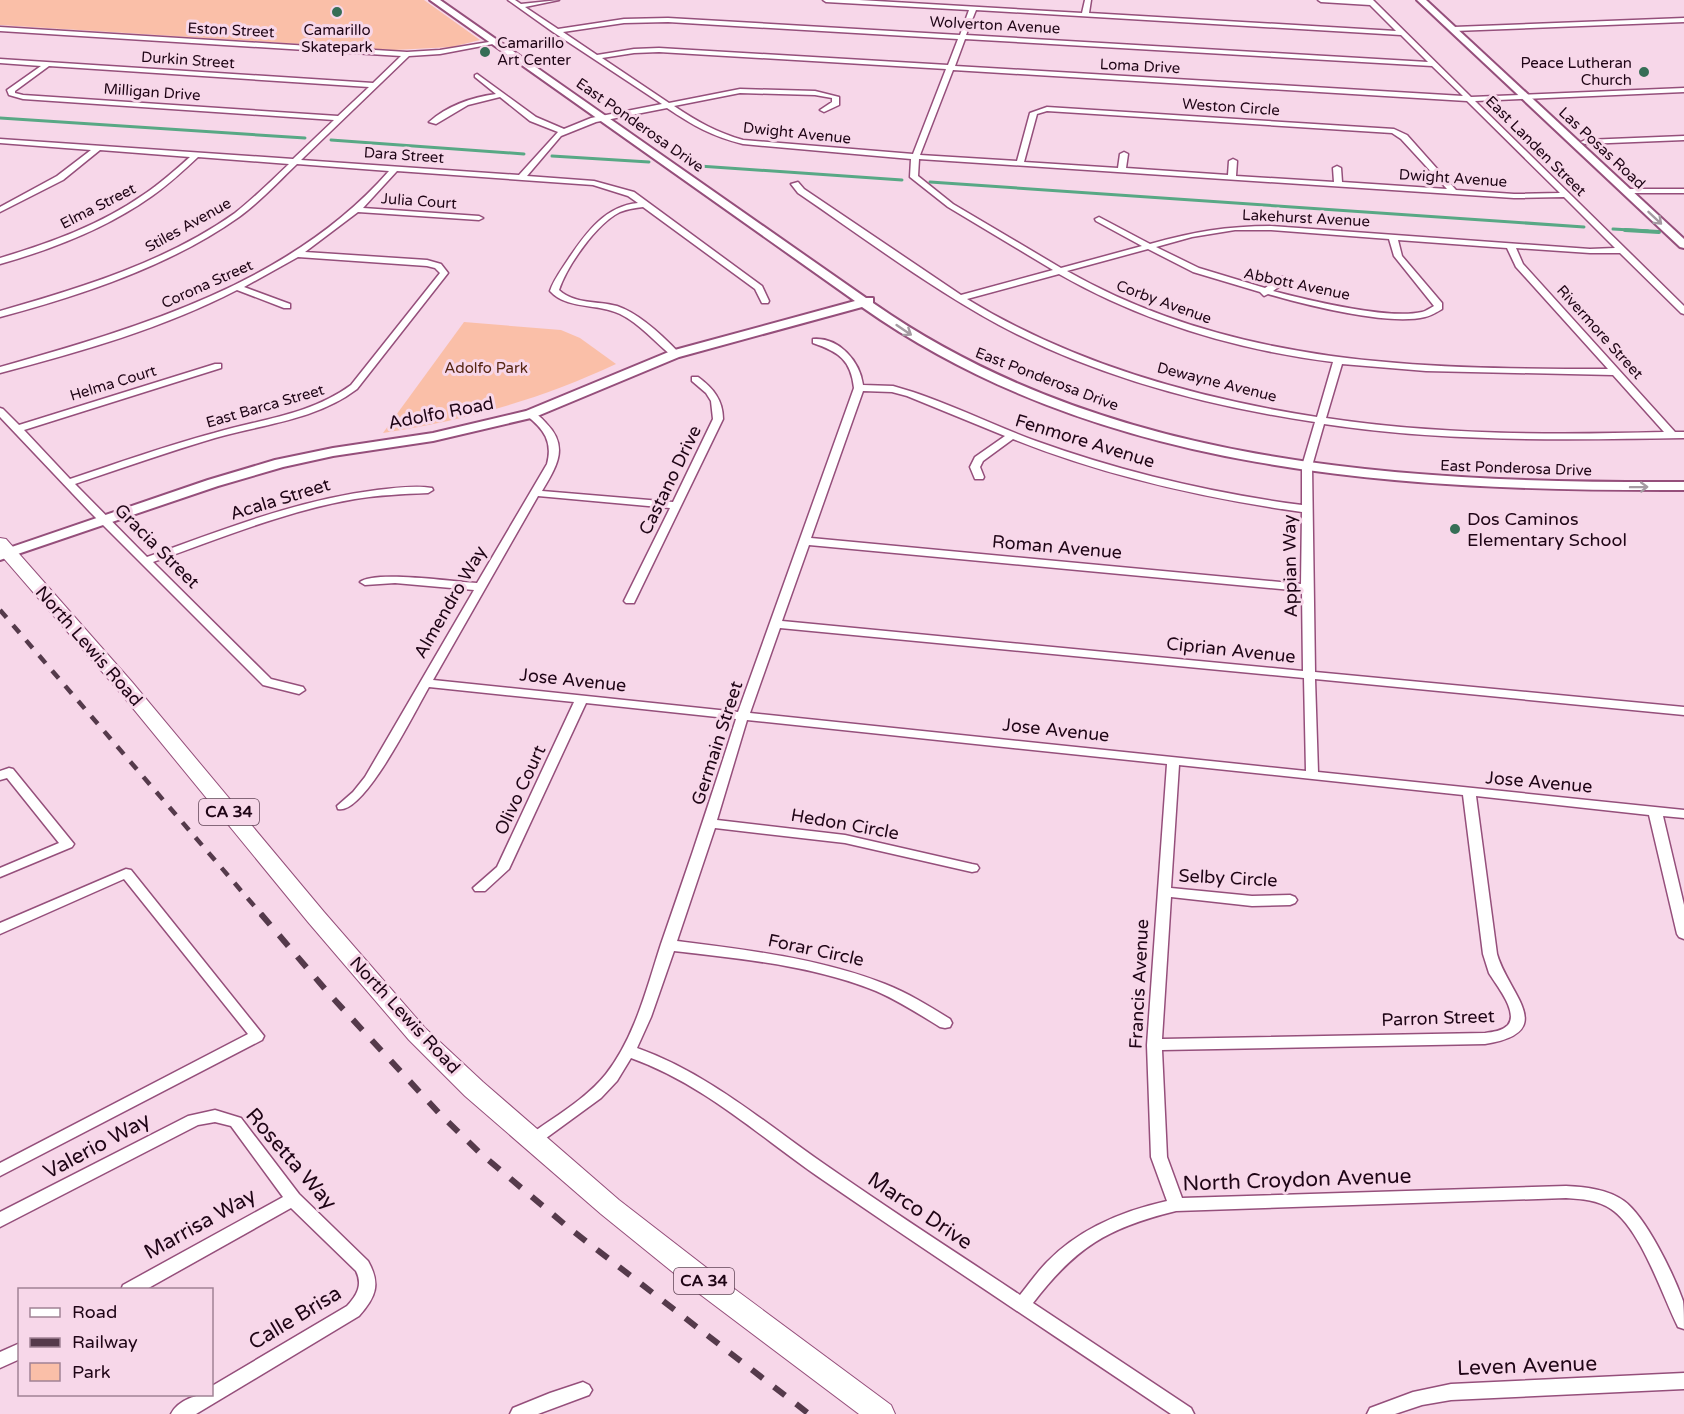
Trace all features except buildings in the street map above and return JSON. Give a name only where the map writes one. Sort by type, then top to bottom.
[{"type":"main road","name":"East Ponderosa Drive","points":[[434,0],[501,42]]},
{"type":"main road","name":"East Ponderosa Drive","points":[[447,0],[501,42],[869,300],[966,353],[1076,400],[1177,430],[1308,462],[1402,479],[1467,484],[1684,486]]},
{"type":"main road","name":"Las Posas Road","points":[[1421,0],[1459,29]]},
{"type":"main road","name":"Las Posas Road","points":[[1432,0],[1459,29],[1684,245]]},
{"type":"main road","name":"Las Posas Road","points":[[1532,98],[1641,190],[1684,230]]},
{"type":"main road","name":"Adolfo Road","points":[[3,553],[280,463],[333,452],[450,434],[530,414],[675,354],[869,300]]},
{"type":"main road","name":"East Ponderosa Drive","points":[[1308,462],[1491,476],[1684,475]]},
{"type":"main road","name":"North Lewis Road","points":[[3,553],[125,686],[316,918],[417,1034],[474,1089],[628,1222],[880,1414]]},
{"type":"street","name":"Dwight Avenue","points":[[511,0],[710,132],[743,142],[916,157],[1454,192],[1523,196],[1566,195]]},
{"type":"street","points":[[519,6],[556,0]]},
{"type":"street","points":[[826,0],[911,3],[973,9],[1402,33]]},
{"type":"street","points":[[1085,15],[1088,0]]},
{"type":"street","points":[[1321,0],[1370,1]]},
{"type":"street","name":"East Landen Street","points":[[1370,1],[1684,311]]},
{"type":"street","points":[[916,157],[973,9]]},
{"type":"street","name":"Wolverton Avenue","points":[[555,31],[624,21],[668,20],[1434,64]]},
{"type":"street","points":[[1459,29],[1684,20]]},
{"type":"street","name":"Eston Street","points":[[4,29],[407,54],[440,52],[501,42]]},
{"type":"street","points":[[0,35],[4,29]]},
{"type":"street","name":"Loma Drive","points":[[596,57],[659,50],[1469,99],[1684,90]]},
{"type":"street","name":"Stiles Avenue","points":[[0,314],[108,279],[190,243],[248,207],[407,54]]},
{"type":"street","name":"Durkin Street","points":[[0,61],[375,85]]},
{"type":"street","name":"Milligan Drive","points":[[48,64],[11,90],[11,94],[23,98],[340,118]]},
{"type":"street","points":[[477,76],[533,119],[563,130]]},
{"type":"street","points":[[521,178],[546,145],[563,130],[608,117],[733,92],[762,90],[824,94],[835,97],[836,103],[824,111]]},
{"type":"street","points":[[433,122],[464,103],[502,94]]},
{"type":"street","name":"Weston Circle","points":[[1020,163],[1034,113],[1047,109],[1377,129],[1394,131],[1404,137],[1454,192]]},
{"type":"street","points":[[1585,142],[1684,138]]},
{"type":"street","name":"Dara Street","points":[[0,141],[594,183],[622,190],[647,204],[759,288],[765,301]]},
{"type":"street","points":[[0,210],[60,178],[99,147]]},
{"type":"street","name":"Elma Street","points":[[0,261],[73,235],[126,210],[158,188],[197,154]]},
{"type":"street","points":[[1122,169],[1124,154]]},
{"type":"street","name":"Corby Avenue","points":[[916,157],[912,170],[914,177],[929,191],[1059,271],[1120,303],[1188,327],[1278,351],[1394,368],[1467,372],[1616,372]]},
{"type":"street","points":[[1232,177],[1233,161]]},
{"type":"street","name":"Corona Street","points":[[0,370],[147,325],[237,287],[297,254],[357,210],[396,168]]},
{"type":"street","points":[[1337,168],[1338,183]]},
{"type":"street","name":"Dewayne Avenue","points":[[795,184],[801,191],[960,298],[1031,338],[1114,370],[1197,395],[1319,421],[1471,435],[1684,435]]},
{"type":"street","points":[[1626,191],[1684,190]]},
{"type":"street","points":[[647,204],[620,210],[600,221],[558,280],[554,291],[561,298],[603,305],[626,313],[675,354]]},
{"type":"street","name":"Julia Court","points":[[357,210],[479,218]]},
{"type":"street","name":"Abbott Avenue","points":[[1099,219],[1198,271],[1264,293],[1360,311],[1408,315],[1432,313],[1438,310],[1438,303],[1398,256],[1393,237]]},
{"type":"street","name":"Lakehurst Avenue","points":[[960,298],[1191,235],[1235,228],[1590,251],[1622,250]]},
{"type":"street","name":"Rivermore Street","points":[[1511,246],[1519,264],[1672,435]]},
{"type":"street","name":"East Barca Street","points":[[68,483],[228,431],[310,411],[336,401],[354,387],[442,277],[442,269],[426,263],[297,254]]},
{"type":"street","points":[[1264,293],[1284,279]]},
{"type":"street","points":[[237,287],[287,306]]},
{"type":"street","points":[[816,341],[841,350],[852,362],[859,387]]},
{"type":"street","name":"Appian Way","points":[[1312,776],[1307,588],[1308,462],[1338,361]]},
{"type":"street","name":"Helma Court","points":[[18,429],[218,366]]},
{"type":"street","name":"Castano Drive","points":[[630,601],[718,419],[718,407],[713,394],[695,379]]},
{"type":"street","name":"Fenmore Avenue","points":[[859,387],[893,389],[910,394],[1011,436],[1165,483],[1244,500],[1306,509]]},
{"type":"street","name":"Germain Street","points":[[533,1140],[596,1094],[612,1077],[628,1052],[645,1017],[743,716],[859,387]]},
{"type":"street","name":"Gracia Street","points":[[0,411],[68,483],[267,682],[299,690]]},
{"type":"street","name":"Almendro Way","points":[[343,806],[357,795],[370,779],[552,464],[555,446],[549,430],[530,414]]},
{"type":"street","points":[[979,477],[975,468],[979,459],[1011,436]]},
{"type":"street","name":"Acala Street","points":[[146,561],[266,519],[326,501],[378,491],[428,490]]},
{"type":"street","points":[[534,494],[676,505]]},
{"type":"street","name":"Roman Avenue","points":[[805,542],[1307,588]]},
{"type":"street","points":[[365,582],[395,580],[480,587]]},
{"type":"street","name":"Ciprian Avenue","points":[[775,624],[1684,711]]},
{"type":"street","name":"Jose Avenue","points":[[424,683],[1684,814]]},
{"type":"street","name":"Olivo Court","points":[[480,888],[502,869],[582,699]]},
{"type":"street","name":"Francis Avenue","points":[[1173,761],[1154,1045],[1159,1157],[1176,1205]]},
{"type":"street","points":[[0,873],[67,844],[4,774]]},
{"type":"street","name":"Parron Street","points":[[1154,1045],[1451,1038],[1486,1040],[1509,1031],[1516,1021],[1518,1012],[1498,978],[1490,954],[1469,793]]},
{"type":"street","points":[[1655,811],[1684,934]]},
{"type":"street","name":"Hedon Circle","points":[[710,823],[845,839],[972,868]]},
{"type":"street","points":[[0,929],[126,873],[257,1036],[0,1170]]},
{"type":"street","name":"Selby Circle","points":[[1164,892],[1252,901],[1290,900]]},
{"type":"street","name":"Forar Circle","points":[[668,945],[789,961],[839,972],[881,987],[921,1007],[945,1023]]},
{"type":"street","name":"Marco Drive","points":[[628,1052],[668,1065],[696,1080],[798,1155],[1185,1414]]},
{"type":"street","name":"Rosetta Way","points":[[215,1115],[225,1116],[236,1122],[293,1198],[332,1236]]},
{"type":"street","name":"Valerio Way","points":[[0,1220],[194,1120],[215,1115]]},
{"type":"street","name":"North Croydon Avenue","points":[[1022,1305],[1054,1264],[1085,1239],[1113,1224],[1144,1212],[1176,1205],[1566,1192],[1607,1199],[1620,1207],[1636,1224],[1684,1322]]},
{"type":"street","name":"Marrisa Way","points":[[133,1288],[293,1198]]},
{"type":"street","name":"Calle Brisa","points":[[213,1394],[353,1311],[362,1302],[369,1283],[367,1273],[332,1236]]},
{"type":"street","points":[[0,1361],[18,1351]]},
{"type":"street","name":"Leven Avenue","points":[[1376,1414],[1419,1397],[1451,1392],[1684,1381]]},
{"type":"street","points":[[519,1414],[556,1398],[583,1390]]},
{"type":"street","name":"Calle Brisa","points":[[180,1414],[210,1396]]},
{"type":"green space","points":[[0,0],[424,0],[480,40],[452,47],[394,50],[0,25]]},
{"type":"green space","name":"Adolfo Park","points":[[464,322],[561,330],[580,338],[616,364],[559,388],[502,407],[444,422],[383,433]]},
{"type":"waterway","points":[[0,118],[305,138]]},
{"type":"waterway","points":[[331,140],[524,154]]},
{"type":"waterway","points":[[552,156],[649,162]]},
{"type":"waterway","points":[[699,166],[902,180]]},
{"type":"waterway","points":[[930,182],[1584,227]]},
{"type":"waterway","points":[[1613,229],[1648,231]]},
{"type":"waterway","points":[[1625,230],[1659,232]]},
{"type":"railway","points":[[0,610],[262,915]]},
{"type":"railway","points":[[261,914],[331,996],[439,1113],[480,1153],[569,1228],[809,1414]]},
{"type":"place","name":"Camarillo Skatepark","points":[[337,12]]},
{"type":"place","name":"Camarillo Art Center","points":[[485,52]]},
{"type":"place","name":"Peace Lutheran Church","points":[[1644,72]]},
{"type":"place","name":"Dos Caminos Elementary School","points":[[1455,529]]}]
